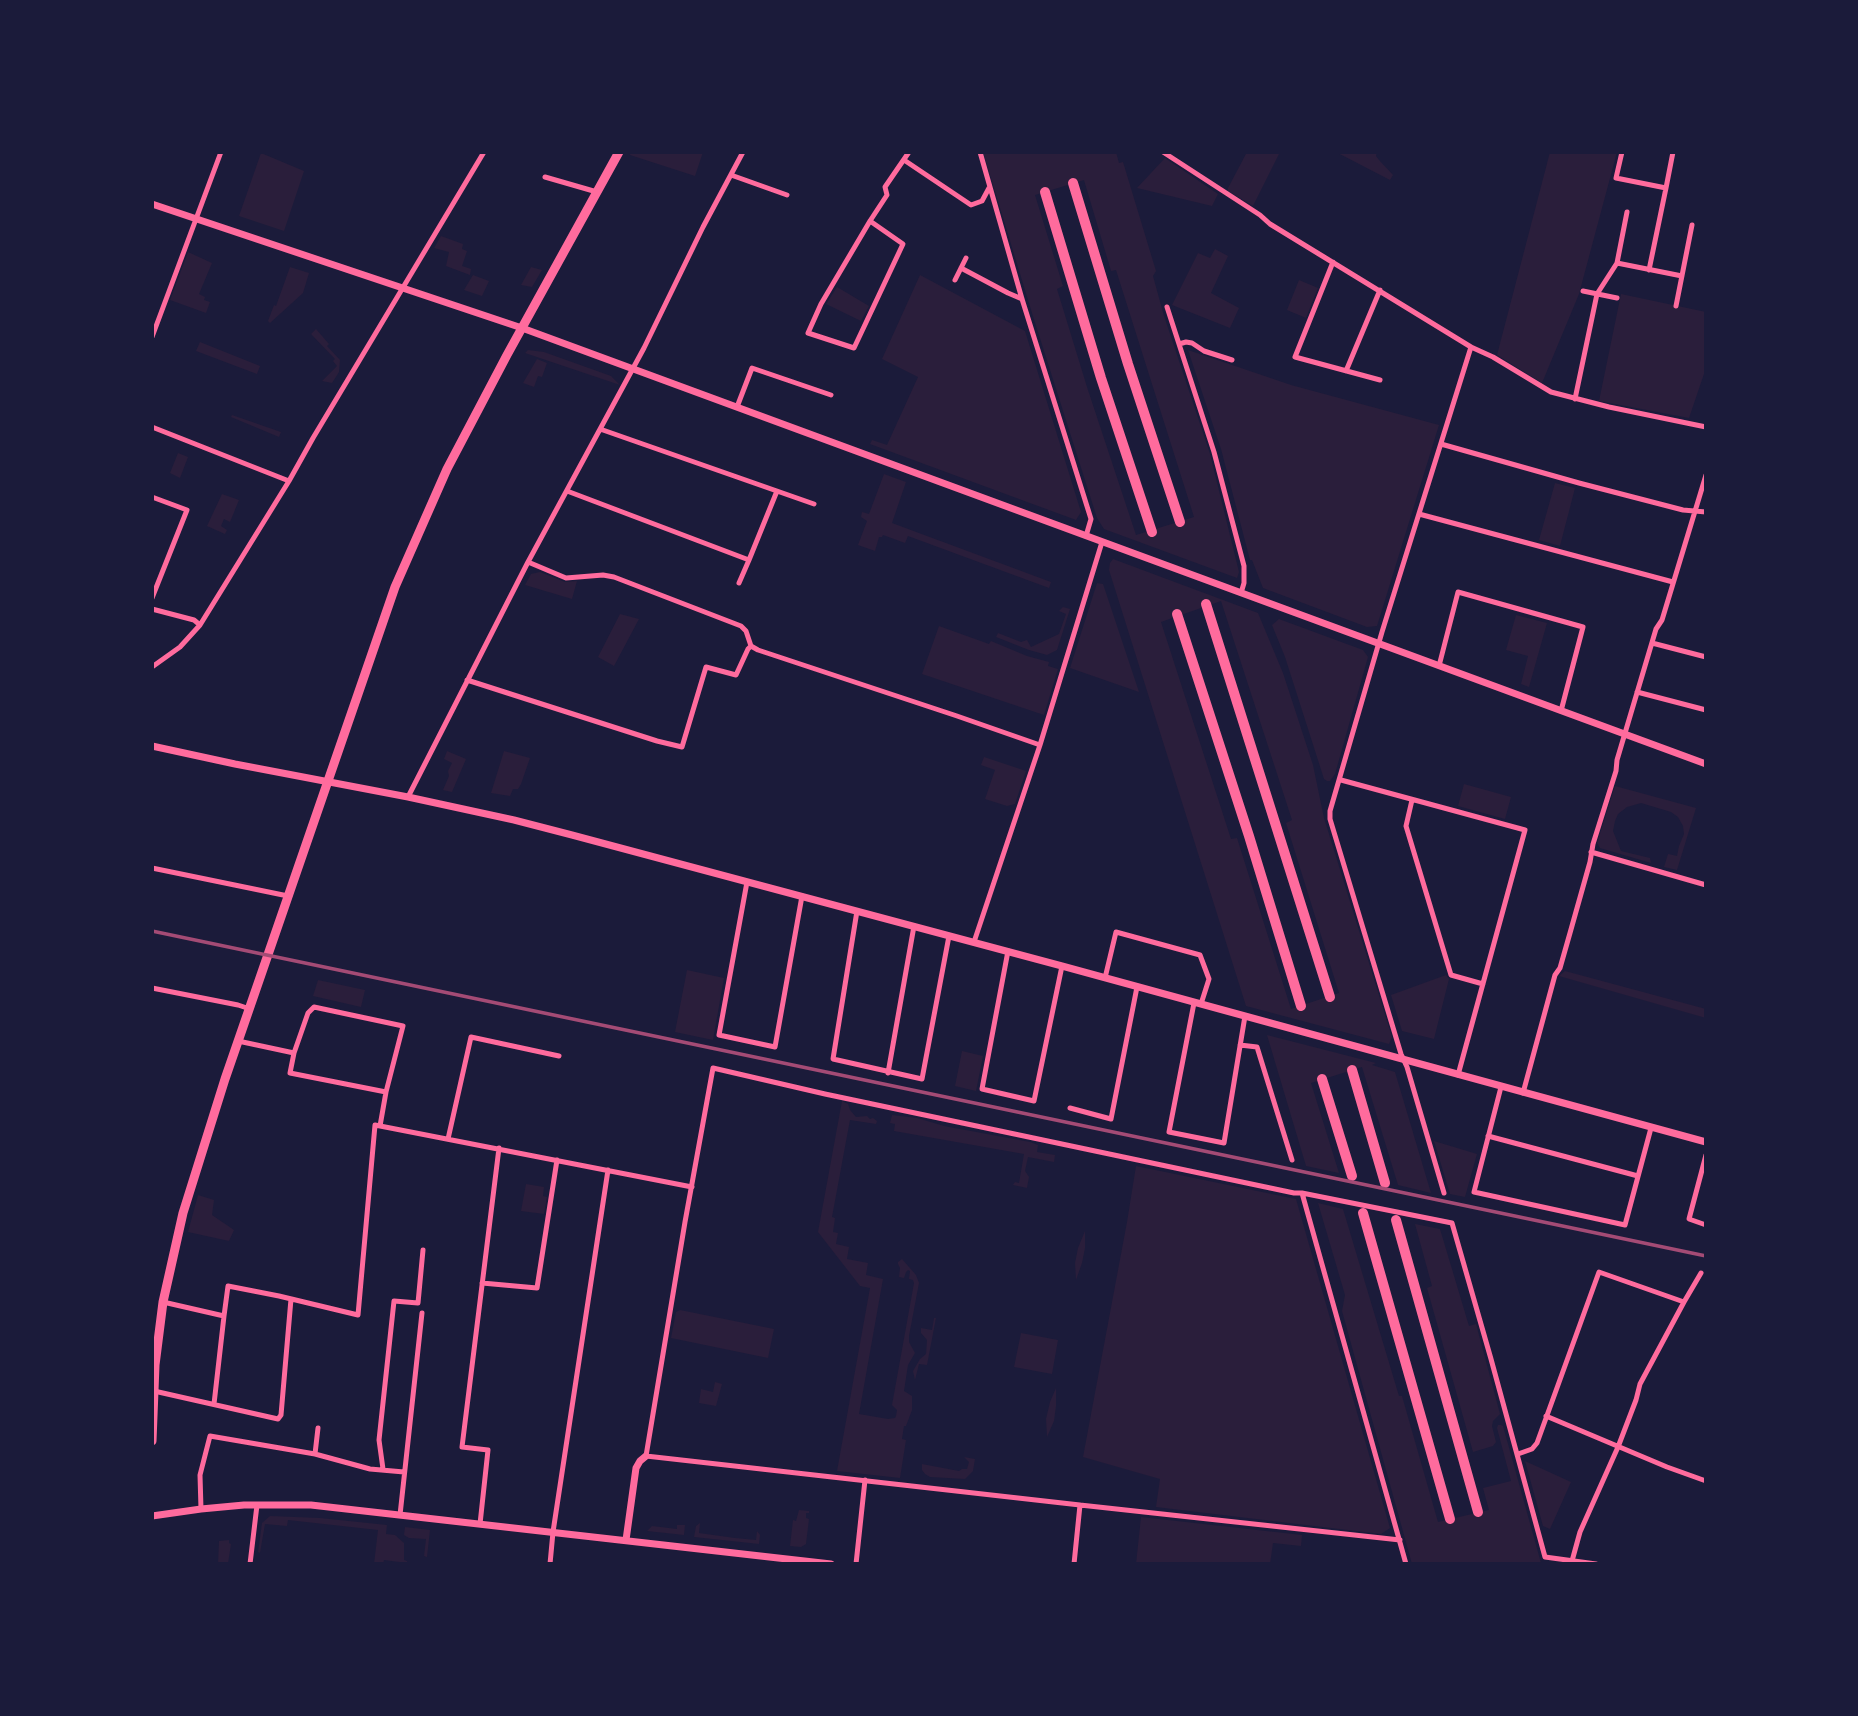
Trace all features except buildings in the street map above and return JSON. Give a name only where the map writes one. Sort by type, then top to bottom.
[{"type":"highway","points":[[1073,183],[1180,522]]},
{"type":"highway","points":[[1045,192],[1101,377],[1152,532]]},
{"type":"highway","points":[[1206,604],[1330,997]]},
{"type":"highway","points":[[1177,614],[1301,1006]]},
{"type":"highway","points":[[1352,1070],[1385,1183]]},
{"type":"highway","points":[[1322,1079],[1352,1176]]},
{"type":"highway","points":[[1363,1213],[1450,1519]]},
{"type":"highway","points":[[1396,1220],[1478,1512]]},
{"type":"main road","points":[[152,1441],[155,1365],[163,1302],[195,1171],[400,575],[447,469],[620,152]]},
{"type":"street","points":[[152,337],[221,152]]},
{"type":"street","points":[[152,667],[180,647],[200,625],[289,481],[484,152]]},
{"type":"street","points":[[408,797],[743,152]]},
{"type":"street","points":[[870,220],[903,244],[854,348],[808,333],[821,304],[870,220],[887,195],[885,187],[909,152]]},
{"type":"street","points":[[980,152],[1022,299],[1091,519],[1086,536]]},
{"type":"street","points":[[1163,152],[1270,224],[1550,392],[1706,427]]},
{"type":"street","points":[[1622,152],[1616,178],[1666,188]]},
{"type":"street","points":[[1649,270],[1673,152]]},
{"type":"street","points":[[904,160],[971,205],[982,201],[989,188]]},
{"type":"street","points":[[731,175],[787,195]]},
{"type":"street","points":[[545,177],[597,192]]},
{"type":"street","points":[[152,204],[522,328],[1706,764]]},
{"type":"street","points":[[1575,399],[1597,294],[1617,263],[1627,212]]},
{"type":"street","points":[[1676,306],[1692,225]]},
{"type":"street","points":[[955,280],[967,258]]},
{"type":"street","points":[[1333,262],[1295,357],[1380,380]]},
{"type":"street","points":[[1617,263],[1682,276]]},
{"type":"street","points":[[961,268],[1022,299]]},
{"type":"street","points":[[1346,371],[1380,290]]},
{"type":"street","points":[[1583,291],[1617,298]]},
{"type":"street","points":[[1167,307],[1214,452],[1244,566],[1241,593]]},
{"type":"street","points":[[1179,344],[1192,343],[1204,351],[1232,360]]},
{"type":"street","points":[[1444,1193],[1408,1067],[1331,828],[1330,811],[1471,347]]},
{"type":"street","points":[[737,407],[752,368],[831,395]]},
{"type":"street","points":[[152,428],[289,481]]},
{"type":"street","points":[[600,429],[814,504]]},
{"type":"street","points":[[1441,444],[1579,484],[1695,512],[1706,512]]},
{"type":"street","points":[[1523,1093],[1637,692],[1706,475]]},
{"type":"street","points":[[567,491],[749,560]]},
{"type":"street","points":[[739,583],[777,491]]},
{"type":"street","points":[[152,497],[187,510],[152,598]]},
{"type":"street","points":[[1419,514],[1673,582]]},
{"type":"street","points":[[974,942],[1040,745],[1102,542]]},
{"type":"street","points":[[528,562],[566,578],[603,575],[614,578],[741,626],[746,631],[751,646],[758,650],[1040,745]]},
{"type":"street","points":[[1439,666],[1458,592],[1583,627],[1561,711]]},
{"type":"street","points":[[152,609],[194,620],[200,625]]},
{"type":"street","points":[[1652,643],[1706,657]]},
{"type":"street","points":[[467,680],[682,747],[706,667],[736,675],[751,646]]},
{"type":"street","points":[[1637,692],[1706,710]]},
{"type":"street","points":[[152,746],[526,823],[1062,965],[1706,1142]]},
{"type":"street","points":[[1341,780],[1525,830],[1458,1075]]},
{"type":"street","points":[[1412,800],[1406,826],[1451,975],[1483,984]]},
{"type":"street","points":[[1591,852],[1705,884]]},
{"type":"street","points":[[152,868],[288,895]]},
{"type":"street","points":[[747,882],[719,1035],[775,1047],[802,896]]},
{"type":"street","points":[[857,911],[833,1059],[922,1079],[949,936]]},
{"type":"street","points":[[888,1073],[914,926]]},
{"type":"street","points":[[1105,978],[1116,932],[1200,955],[1209,979],[1198,1003],[1169,1132],[1224,1143],[1245,1016]]},
{"type":"street","points":[[1008,951],[982,1089],[1034,1101],[1062,965]]},
{"type":"street","points":[[1070,1108],[1111,1119],[1137,987]]},
{"type":"street","points":[[152,988],[250,1009]]},
{"type":"street","points":[[380,1125],[403,1026],[314,1007],[308,1013],[290,1073],[386,1092]]},
{"type":"street","points":[[449,1139],[471,1037],[559,1056]]},
{"type":"street","points":[[238,1041],[294,1054]]},
{"type":"street","points":[[1240,1045],[1257,1046],[1292,1160]]},
{"type":"street","points":[[626,1540],[634,1473],[637,1464],[646,1456],[713,1068],[1268,1188],[1452,1223],[1545,1557],[1596,1564]]},
{"type":"street","points":[[1501,1087],[1474,1192],[1625,1225],[1651,1128]]},
{"type":"street","points":[[214,1404],[228,1286],[358,1315],[375,1125],[692,1187]]},
{"type":"street","points":[[1488,1136],[1638,1176]]},
{"type":"street","points":[[480,1524],[488,1450],[462,1447],[499,1149]]},
{"type":"street","points":[[1706,1155],[1689,1219],[1706,1225]]},
{"type":"street","points":[[482,1283],[537,1287],[557,1160]]},
{"type":"street","points":[[550,1564],[608,1170]]},
{"type":"street","points":[[1302,1193],[1406,1564]]},
{"type":"street","points":[[383,1469],[379,1440],[394,1301],[418,1303],[423,1251]]},
{"type":"street","points":[[1518,1454],[1534,1447],[1599,1272],[1684,1303]]},
{"type":"street","points":[[1572,1561],[1580,1532],[1618,1447],[1640,1384],[1701,1273]]},
{"type":"street","points":[[154,1391],[278,1419],[281,1415],[291,1299]]},
{"type":"street","points":[[163,1302],[224,1316]]},
{"type":"street","points":[[400,1515],[422,1313]]},
{"type":"street","points":[[1546,1416],[1706,1481]]},
{"type":"street","points":[[315,1454],[318,1428]]},
{"type":"street","points":[[201,1509],[200,1475],[210,1436],[315,1454],[370,1469],[404,1472]]},
{"type":"street","points":[[646,1456],[1400,1540]]},
{"type":"street","points":[[856,1564],[865,1480]]},
{"type":"street","points":[[250,1564],[257,1504]]},
{"type":"street","points":[[152,1516],[257,1504],[320,1506],[831,1564]]},
{"type":"street","points":[[1074,1564],[1080,1505]]},
{"type":"shaded area","points":[[631,152],[703,152],[695,176],[630,155]]},
{"type":"shaded area","points":[[983,152],[1116,152],[1119,163],[1123,162],[1156,271],[1153,276],[1164,316],[1210,454],[1239,572],[1237,578],[1104,529],[1097,518]],"holes":[[[1084,180],[1111,271],[1116,270],[1194,517],[1136,535],[1057,289],[1063,286],[1035,195]]]},
{"type":"shaded area","points":[[1247,152],[1280,152],[1253,206],[1228,191]]},
{"type":"shaded area","points":[[1336,152],[1377,152],[1376,156],[1393,175],[1390,180]]},
{"type":"shaded area","points":[[1550,152],[1617,152],[1579,294],[1542,383],[1497,355]]},
{"type":"shaded area","points":[[261,153],[304,171],[284,231],[239,216]]},
{"type":"shaded area","points":[[1165,158],[1218,194],[1212,206],[1137,188]]},
{"type":"shaded area","points":[[441,236],[463,244],[462,249],[467,251],[462,266],[471,269],[470,275],[446,266],[449,252],[434,248]]},
{"type":"shaded area","points":[[1215,249],[1228,256],[1211,293],[1239,308],[1230,328],[1172,305],[1198,253],[1210,258]]},
{"type":"shaded area","points":[[188,252],[212,263],[199,294],[210,302],[206,313],[170,300]]},
{"type":"shaded area","points":[[290,267],[309,273],[303,293],[270,323],[268,321]]},
{"type":"shaded area","points":[[531,267],[542,270],[532,287],[521,285]]},
{"type":"shaded area","points":[[473,275],[489,281],[482,296],[464,290]]},
{"type":"shaded area","points":[[920,275],[1025,331],[1081,512],[1076,520],[870,444],[872,440],[887,445],[918,377],[882,359]]},
{"type":"shaded area","points":[[1299,280],[1318,288],[1306,318],[1287,310]]},
{"type":"shaded area","points":[[837,287],[869,306],[861,321],[826,304]]},
{"type":"shaded area","points":[[1621,294],[1706,312],[1706,368],[1689,418],[1599,401]]},
{"type":"shaded area","points":[[316,329],[340,360],[339,372],[332,383],[322,381],[337,366],[333,361],[335,359],[311,334]]},
{"type":"shaded area","points":[[200,342],[260,366],[257,374],[196,351]]},
{"type":"shaded area","points":[[528,350],[544,352],[611,376],[620,385],[525,353]]},
{"type":"shaded area","points":[[1188,350],[1291,385],[1439,425],[1377,626],[1367,627],[1263,588],[1250,560],[1221,449]]},
{"type":"shaded area","points":[[537,359],[547,363],[542,377],[538,376],[534,387],[523,383]]},
{"type":"shaded area","points":[[232,415],[281,432],[279,437],[231,417]]},
{"type":"shaded area","points":[[178,453],[188,457],[180,478],[170,473]]},
{"type":"shaded area","points":[[884,474],[906,482],[892,523],[1051,582],[1049,588],[908,536],[905,543],[883,535],[879,537],[875,551],[858,545],[867,521],[861,517],[862,512],[869,514]]},
{"type":"shaded area","points":[[1555,483],[1575,488],[1560,546],[1539,540]]},
{"type":"shaded area","points":[[222,494],[239,500],[230,522],[224,519],[221,526],[227,530],[225,534],[207,526]]},
{"type":"shaded area","points":[[1113,559],[1258,613],[1283,673],[1313,765],[1324,818],[1392,1037],[1389,1044],[1246,1006],[1109,570]],"holes":[[[1221,601],[1292,820],[1286,823],[1339,993],[1291,1009],[1237,838],[1231,839],[1161,622]]]},
{"type":"shaded area","points":[[540,572],[565,582],[577,581],[572,599],[525,585],[531,574]]},
{"type":"shaded area","points":[[1097,583],[1103,584],[1139,692],[1070,668]]},
{"type":"shaded area","points":[[1063,607],[1070,609],[1057,650],[1047,655],[996,637],[998,633],[1021,642],[1027,640],[1031,647],[1059,634],[1066,614],[1059,611]]},
{"type":"shaded area","points":[[620,614],[639,619],[614,666],[598,657]]},
{"type":"shaded area","points":[[1516,615],[1547,623],[1529,687],[1521,684],[1528,656],[1506,650]]},
{"type":"shaded area","points":[[1279,619],[1363,650],[1368,657],[1335,774],[1330,781],[1324,779],[1272,625]]},
{"type":"shaded area","points":[[939,626],[989,644],[991,641],[1049,662],[1048,666],[1058,669],[1044,715],[922,674]]},
{"type":"shaded area","points":[[447,751],[466,759],[452,792],[443,790],[452,763],[444,759]]},
{"type":"shaded area","points":[[504,751],[530,758],[521,784],[518,789],[513,789],[510,796],[491,793]]},
{"type":"shaded area","points":[[984,757],[1026,771],[1015,804],[1007,806],[985,799],[995,770],[981,765]]},
{"type":"shaded area","points":[[1464,784],[1511,797],[1505,819],[1458,806]]},
{"type":"shaded area","points":[[1615,786],[1696,808],[1677,870],[1664,867],[1668,854],[1677,856],[1684,834],[1683,826],[1671,812],[1641,803],[1627,807],[1618,814],[1613,831],[1621,851],[1650,858],[1651,863],[1600,848],[1597,843]]},
{"type":"shaded area","points":[[687,970],[724,978],[713,1040],[675,1032]]},
{"type":"shaded area","points":[[1565,971],[1706,1009],[1706,1018],[1559,976]]},
{"type":"shaded area","points":[[1446,975],[1449,979],[1434,1039],[1402,1031],[1391,995]]},
{"type":"shaded area","points":[[318,980],[365,990],[361,1007],[313,996]]},
{"type":"shaded area","points":[[1267,1035],[1376,1063],[1372,1065],[1395,1072],[1431,1193],[1398,1185],[1362,1067],[1311,1083],[1339,1173],[1306,1166]]},
{"type":"shaded area","points":[[962,1051],[983,1056],[976,1091],[955,1086]]},
{"type":"shaded area","points":[[842,1101],[848,1104],[856,1117],[867,1116],[877,1121],[876,1124],[850,1120],[832,1217],[835,1218],[833,1232],[838,1233],[836,1244],[849,1247],[847,1259],[868,1263],[866,1275],[883,1279],[859,1414],[888,1419],[896,1416],[897,1410],[892,1405],[914,1283],[909,1279],[908,1270],[904,1278],[899,1277],[898,1262],[902,1259],[916,1275],[919,1283],[909,1336],[915,1353],[908,1365],[904,1391],[912,1396],[912,1410],[904,1426],[902,1439],[906,1440],[900,1478],[837,1471],[870,1288],[860,1286],[818,1232]]},
{"type":"shaded area","points":[[892,1115],[1030,1142],[1038,1145],[1037,1152],[1055,1155],[1054,1162],[1028,1157],[1025,1171],[1029,1177],[1027,1188],[1013,1185],[1015,1182],[1019,1183],[1024,1154],[894,1131],[895,1124],[890,1123]]},
{"type":"shaded area","points":[[1434,1141],[1477,1154],[1465,1197],[1450,1194]]},
{"type":"shaded area","points":[[1136,1166],[1296,1199],[1390,1528],[1381,1534],[1156,1507],[1160,1479],[1083,1457]]},
{"type":"shaded area","points":[[526,1184],[544,1187],[543,1196],[547,1197],[544,1214],[521,1211]]},
{"type":"shaded area","points":[[198,1195],[214,1200],[212,1215],[234,1230],[229,1241],[188,1232]]},
{"type":"shaded area","points":[[1318,1203],[1343,1209],[1399,1396],[1402,1396],[1438,1522],[1489,1510],[1483,1488],[1511,1481],[1497,1428],[1501,1425],[1541,1563],[1544,1564],[1412,1564],[1342,1311],[1345,1295]]},
{"type":"shaded area","points":[[1415,1224],[1440,1229],[1469,1326],[1476,1324],[1500,1414],[1493,1421],[1496,1442],[1493,1446],[1473,1452],[1427,1288],[1432,1286]]},
{"type":"shaded area","points":[[1085,1231],[1085,1248],[1076,1280],[1075,1263]]},
{"type":"shaded area","points":[[680,1310],[774,1329],[768,1358],[671,1338],[676,1312]]},
{"type":"shaded area","points":[[934,1318],[927,1365],[919,1364],[915,1380],[913,1371],[926,1354],[927,1340],[921,1333],[921,1328],[932,1330]]},
{"type":"shaded area","points":[[1021,1333],[1058,1340],[1052,1374],[1014,1367]]},
{"type":"shaded area","points":[[715,1382],[722,1384],[716,1406],[699,1403],[701,1389],[713,1392]]},
{"type":"shaded area","points":[[1056,1388],[1054,1421],[1047,1437],[1046,1419]]},
{"type":"shaded area","points":[[964,1457],[975,1459],[973,1471],[965,1479],[930,1477],[922,1470],[922,1464],[959,1471],[967,1469],[969,1462]]},
{"type":"shaded area","points":[[1525,1461],[1571,1482],[1550,1529],[1543,1526]]},
{"type":"shaded area","points":[[799,1510],[809,1511],[806,1513],[806,1518],[809,1519],[806,1544],[801,1547],[790,1546],[793,1520],[796,1521]]},
{"type":"shaded area","points":[[270,1516],[387,1525],[386,1534],[395,1535],[404,1543],[404,1560],[407,1563],[384,1560],[383,1564],[374,1564],[378,1530],[288,1520],[287,1526],[265,1524],[260,1553],[262,1523]]},
{"type":"shaded area","points":[[1141,1517],[1302,1535],[1301,1546],[1273,1543],[1270,1564],[1136,1564]]},
{"type":"shaded area","points":[[700,1523],[699,1533],[756,1540],[757,1531],[760,1535],[759,1544],[694,1537],[696,1526]]},
{"type":"shaded area","points":[[677,1525],[685,1525],[684,1535],[647,1531],[652,1526],[677,1529]]},
{"type":"shaded area","points":[[405,1527],[430,1530],[427,1557],[424,1556],[426,1539],[409,1538],[404,1535]]},
{"type":"shaded area","points":[[229,1540],[231,1544],[228,1564],[218,1564],[219,1541]]},
{"type":"railway","points":[[152,931],[1706,1256]]}]
